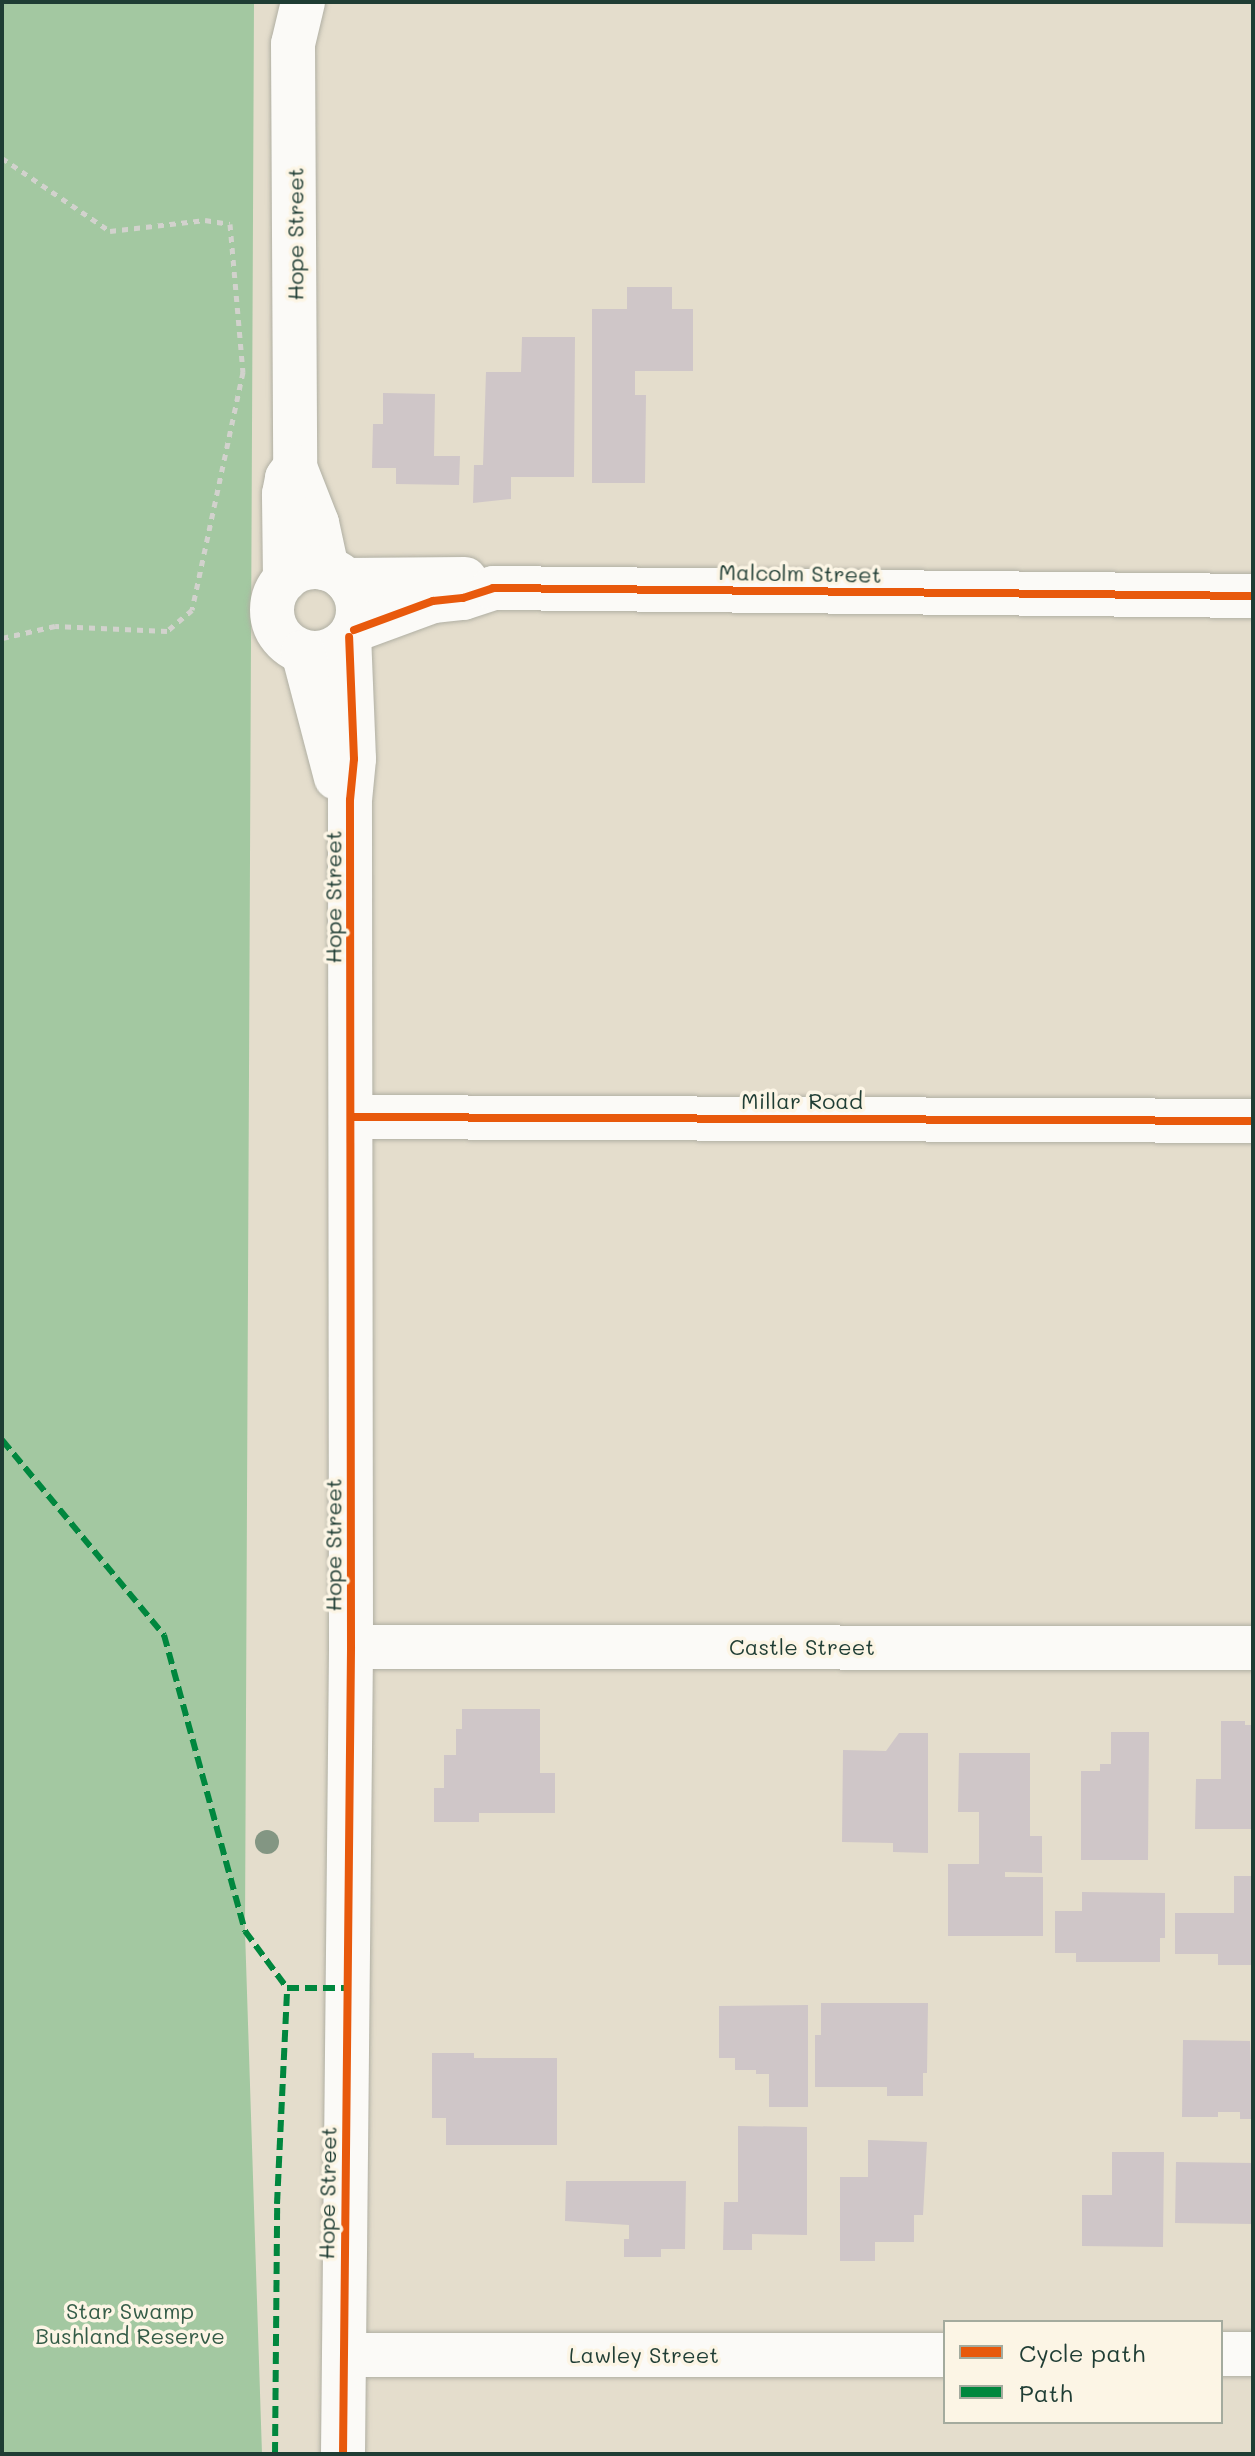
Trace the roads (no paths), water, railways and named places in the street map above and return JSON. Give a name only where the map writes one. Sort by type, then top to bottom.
[{"type":"street","name":"Hope Street","points":[[303,2],[293,44],[295,467],[336,574]]},
{"type":"street","name":"Hope Street","points":[[285,580],[284,494],[287,478],[295,467]]},
{"type":"street","points":[[305,569],[336,574],[359,609],[352,634],[329,651],[303,652],[290,645],[273,621],[272,606],[285,580],[305,569]]},
{"type":"street","name":"Malcolm Street","points":[[336,574],[462,578],[483,582],[493,588]]},
{"type":"street","name":"Malcolm Street","points":[[352,634],[433,601],[463,598],[493,588],[1253,596]]},
{"type":"street","name":"Hope Street","points":[[343,2454],[351,1647],[352,634]]},
{"type":"street","name":"Hope Street","points":[[303,652],[337,781],[350,800]]},
{"type":"street","name":"Millar Road","points":[[351,1117],[1253,1121]]},
{"type":"street","name":"Castle Street","points":[[351,1647],[1253,1648]]},
{"type":"street","points":[[1223,2354],[1253,2354]]},
{"type":"street","name":"Lawley Street","points":[[344,2355],[943,2355]]},
{"type":"park label","name":"Star Swamp Bushland Reserve","points":[[130,2322]]}]
